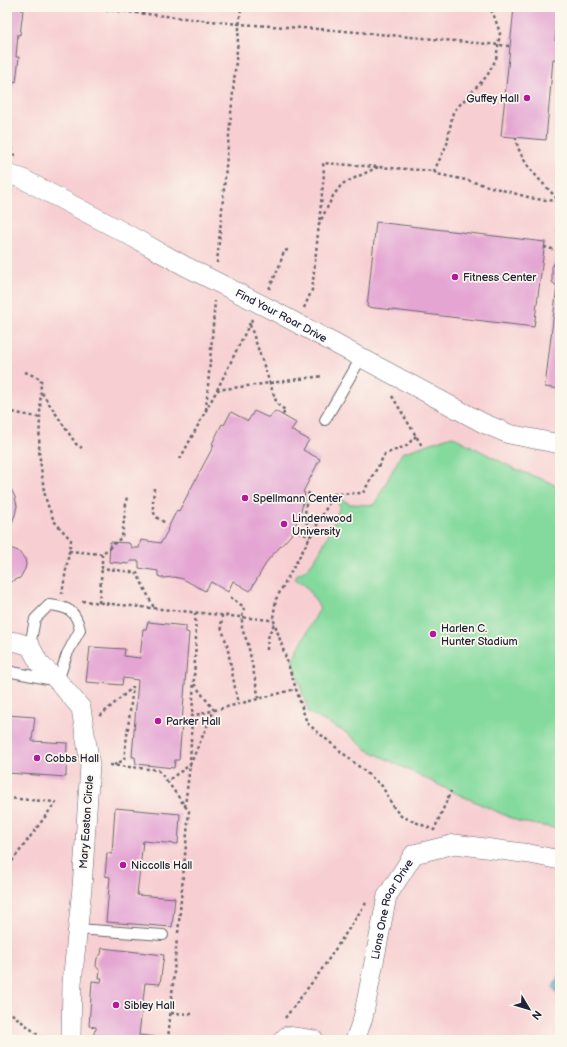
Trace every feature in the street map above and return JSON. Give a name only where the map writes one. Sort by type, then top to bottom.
[{"type":"street","name":"Find Your Roar Drive","points":[[12,168],[21,178],[184,266],[276,312],[457,409],[509,434],[560,444]]},
{"type":"street","points":[[7,641],[30,646]]},
{"type":"street","name":"Mary Easton Circle","points":[[30,646],[39,663],[58,681],[81,708],[90,765],[87,824],[72,983],[71,1040]]},
{"type":"street","name":"Lions One Roar Drive","points":[[355,1040],[363,1018],[387,896],[414,854],[455,844],[530,854],[560,860]]},
{"type":"street","points":[[282,1032],[287,1036],[314,1040]]},
{"type":"lane","points":[[325,420],[362,358]]},
{"type":"lane","points":[[7,671],[58,681],[67,654],[80,630],[78,619],[71,612],[61,607],[49,606],[35,619],[30,646]]},
{"type":"lane","points":[[77,929],[163,935]]},
{"type":"path","points":[[82,7],[239,24],[334,30],[510,46]]},
{"type":"path","points":[[217,269],[241,7]]},
{"type":"path","points":[[434,171],[447,144],[453,112],[487,76],[496,59],[500,32],[493,13],[488,7]]},
{"type":"path","points":[[7,130],[12,148],[12,168]]},
{"type":"path","points":[[516,137],[516,145],[523,159],[559,200]]},
{"type":"path","points":[[7,144],[12,148]]},
{"type":"path","points":[[303,313],[312,290],[324,174],[323,163],[434,171],[437,174],[466,180],[523,196],[536,199],[559,200]]},
{"type":"path","points":[[319,224],[342,184],[378,167]]},
{"type":"path","points":[[544,247],[559,250],[560,167]]},
{"type":"path","points":[[268,291],[279,267],[284,251],[288,250]]},
{"type":"path","points":[[205,412],[215,301]]},
{"type":"path","points":[[180,459],[217,390],[252,317],[250,325],[277,404],[286,410],[283,415]]},
{"type":"path","points":[[26,372],[42,379],[39,451],[47,503],[54,521],[71,540],[61,607]]},
{"type":"path","points":[[217,390],[322,376]]},
{"type":"path","points":[[42,393],[76,444],[82,448]]},
{"type":"path","points":[[392,396],[422,446]]},
{"type":"path","points":[[7,411],[41,418]]},
{"type":"path","points":[[416,436],[406,446],[385,454],[363,493],[334,494],[276,599],[274,618],[307,723],[382,786],[394,808],[401,816],[434,830],[451,791]]},
{"type":"path","points":[[154,488],[154,515],[166,523]]},
{"type":"path","points":[[310,492],[306,500],[304,516],[311,537]]},
{"type":"path","points":[[69,551],[102,554],[122,537],[127,495]]},
{"type":"path","points":[[293,529],[311,537]]},
{"type":"path","points":[[99,603],[102,554]]},
{"type":"path","points":[[102,568],[137,573],[154,608]]},
{"type":"path","points":[[230,597],[244,607],[242,629],[248,644],[259,698]]},
{"type":"path","points":[[82,601],[270,620],[274,618]]},
{"type":"path","points":[[185,806],[190,765],[196,641],[195,613]]},
{"type":"path","points":[[222,615],[221,626],[238,704]]},
{"type":"path","points":[[267,650],[267,640],[275,623]]},
{"type":"path","points":[[193,684],[214,710]]},
{"type":"path","points":[[100,717],[132,687],[124,760],[114,765]]},
{"type":"path","points":[[192,716],[296,689]]},
{"type":"path","points":[[167,781],[190,765],[214,710]]},
{"type":"path","points":[[110,765],[158,770],[189,811],[168,1040]]},
{"type":"path","points":[[7,798],[56,802],[7,868]]},
{"type":"path","points":[[282,1032],[368,899]]},
{"type":"path","points":[[7,1010],[42,1038],[42,1040]]},
{"type":"path","points":[[170,1013],[194,1014]]},
{"type":"shaded area","name":"Lindenwood University","points":[[7,7],[560,7],[560,1040],[7,1040]]},
{"type":"green space","name":"Harlen C. Hunter Stadium","points":[[452,436],[515,469],[547,481],[560,488],[560,829],[520,822],[451,791],[366,749],[347,733],[309,713],[292,660],[320,608],[306,586],[295,579],[298,574],[311,564],[324,544],[340,506],[337,502],[339,498],[350,504],[374,505],[402,453]]},
{"type":"water","points":[[560,973],[560,998],[553,987]]},
{"type":"building","points":[[7,7],[21,7],[21,10],[23,10],[20,35],[18,34],[16,57],[19,57],[16,82],[13,81],[12,93],[7,92]]},
{"type":"building","name":"Guffey Hall","points":[[514,7],[558,7],[555,41],[560,41],[560,60],[553,59],[546,140],[501,136]]},
{"type":"building","name":"Fitness Center","points":[[376,222],[545,242],[534,327],[367,307]]},
{"type":"building","points":[[557,259],[560,260],[560,389],[545,387],[557,286],[552,282],[552,267]]},
{"type":"building","name":"Spellmann Center","points":[[254,411],[270,417],[275,411],[296,423],[291,430],[309,440],[303,450],[320,459],[303,492],[305,493],[301,512],[291,535],[268,560],[250,591],[233,581],[228,592],[211,582],[205,591],[183,579],[174,577],[163,578],[158,576],[158,571],[139,568],[139,561],[130,561],[129,564],[109,562],[110,542],[129,543],[132,548],[139,548],[141,540],[161,543],[177,510],[179,511],[214,445],[212,444],[222,424],[224,425],[231,412],[248,421]]},
{"type":"building","points":[[7,486],[11,489],[15,497],[17,506],[12,522],[7,527]]},
{"type":"building","points":[[7,549],[18,551],[25,559],[26,564],[20,578],[10,582],[7,582]]},
{"type":"building","name":"Parker Hall","points":[[148,622],[186,626],[186,632],[189,633],[179,760],[175,760],[174,768],[136,764],[135,757],[132,757],[138,680],[123,678],[122,685],[86,682],[90,647],[125,649],[124,656],[140,658],[143,629],[146,629]]},
{"type":"building","name":"Cobbs Hall","points":[[7,715],[35,717],[32,741],[67,743],[66,777],[7,773]]},
{"type":"building","name":"Niccolls Hall","points":[[115,808],[180,814],[178,844],[143,841],[137,895],[175,898],[172,927],[106,922],[110,877],[105,876],[107,853],[112,854]]},
{"type":"building","name":"Sibley Hall","points":[[102,948],[164,955],[160,984],[145,983],[139,1035],[155,1037],[155,1040],[91,1040],[94,1038],[94,1031],[96,1030],[96,1027],[89,1026],[92,981],[101,982],[102,978],[99,978],[100,971],[96,966],[97,958],[101,954]]},
{"type":"place","name":"Guffey Hall","points":[[527,98]]},
{"type":"place","name":"Fitness Center","points":[[455,277]]},
{"type":"place","name":"Spellmann Center","points":[[245,498]]},
{"type":"place","name":"Lindenwood University","points":[[284,524]]},
{"type":"place","name":"Harlen C. Hunter Stadium","points":[[433,634]]},
{"type":"place","name":"Parker Hall","points":[[158,721]]},
{"type":"place","name":"Cobbs Hall","points":[[37,758]]},
{"type":"place","name":"Niccolls Hall","points":[[123,865]]},
{"type":"place","name":"Sibley Hall","points":[[116,1005]]}]
